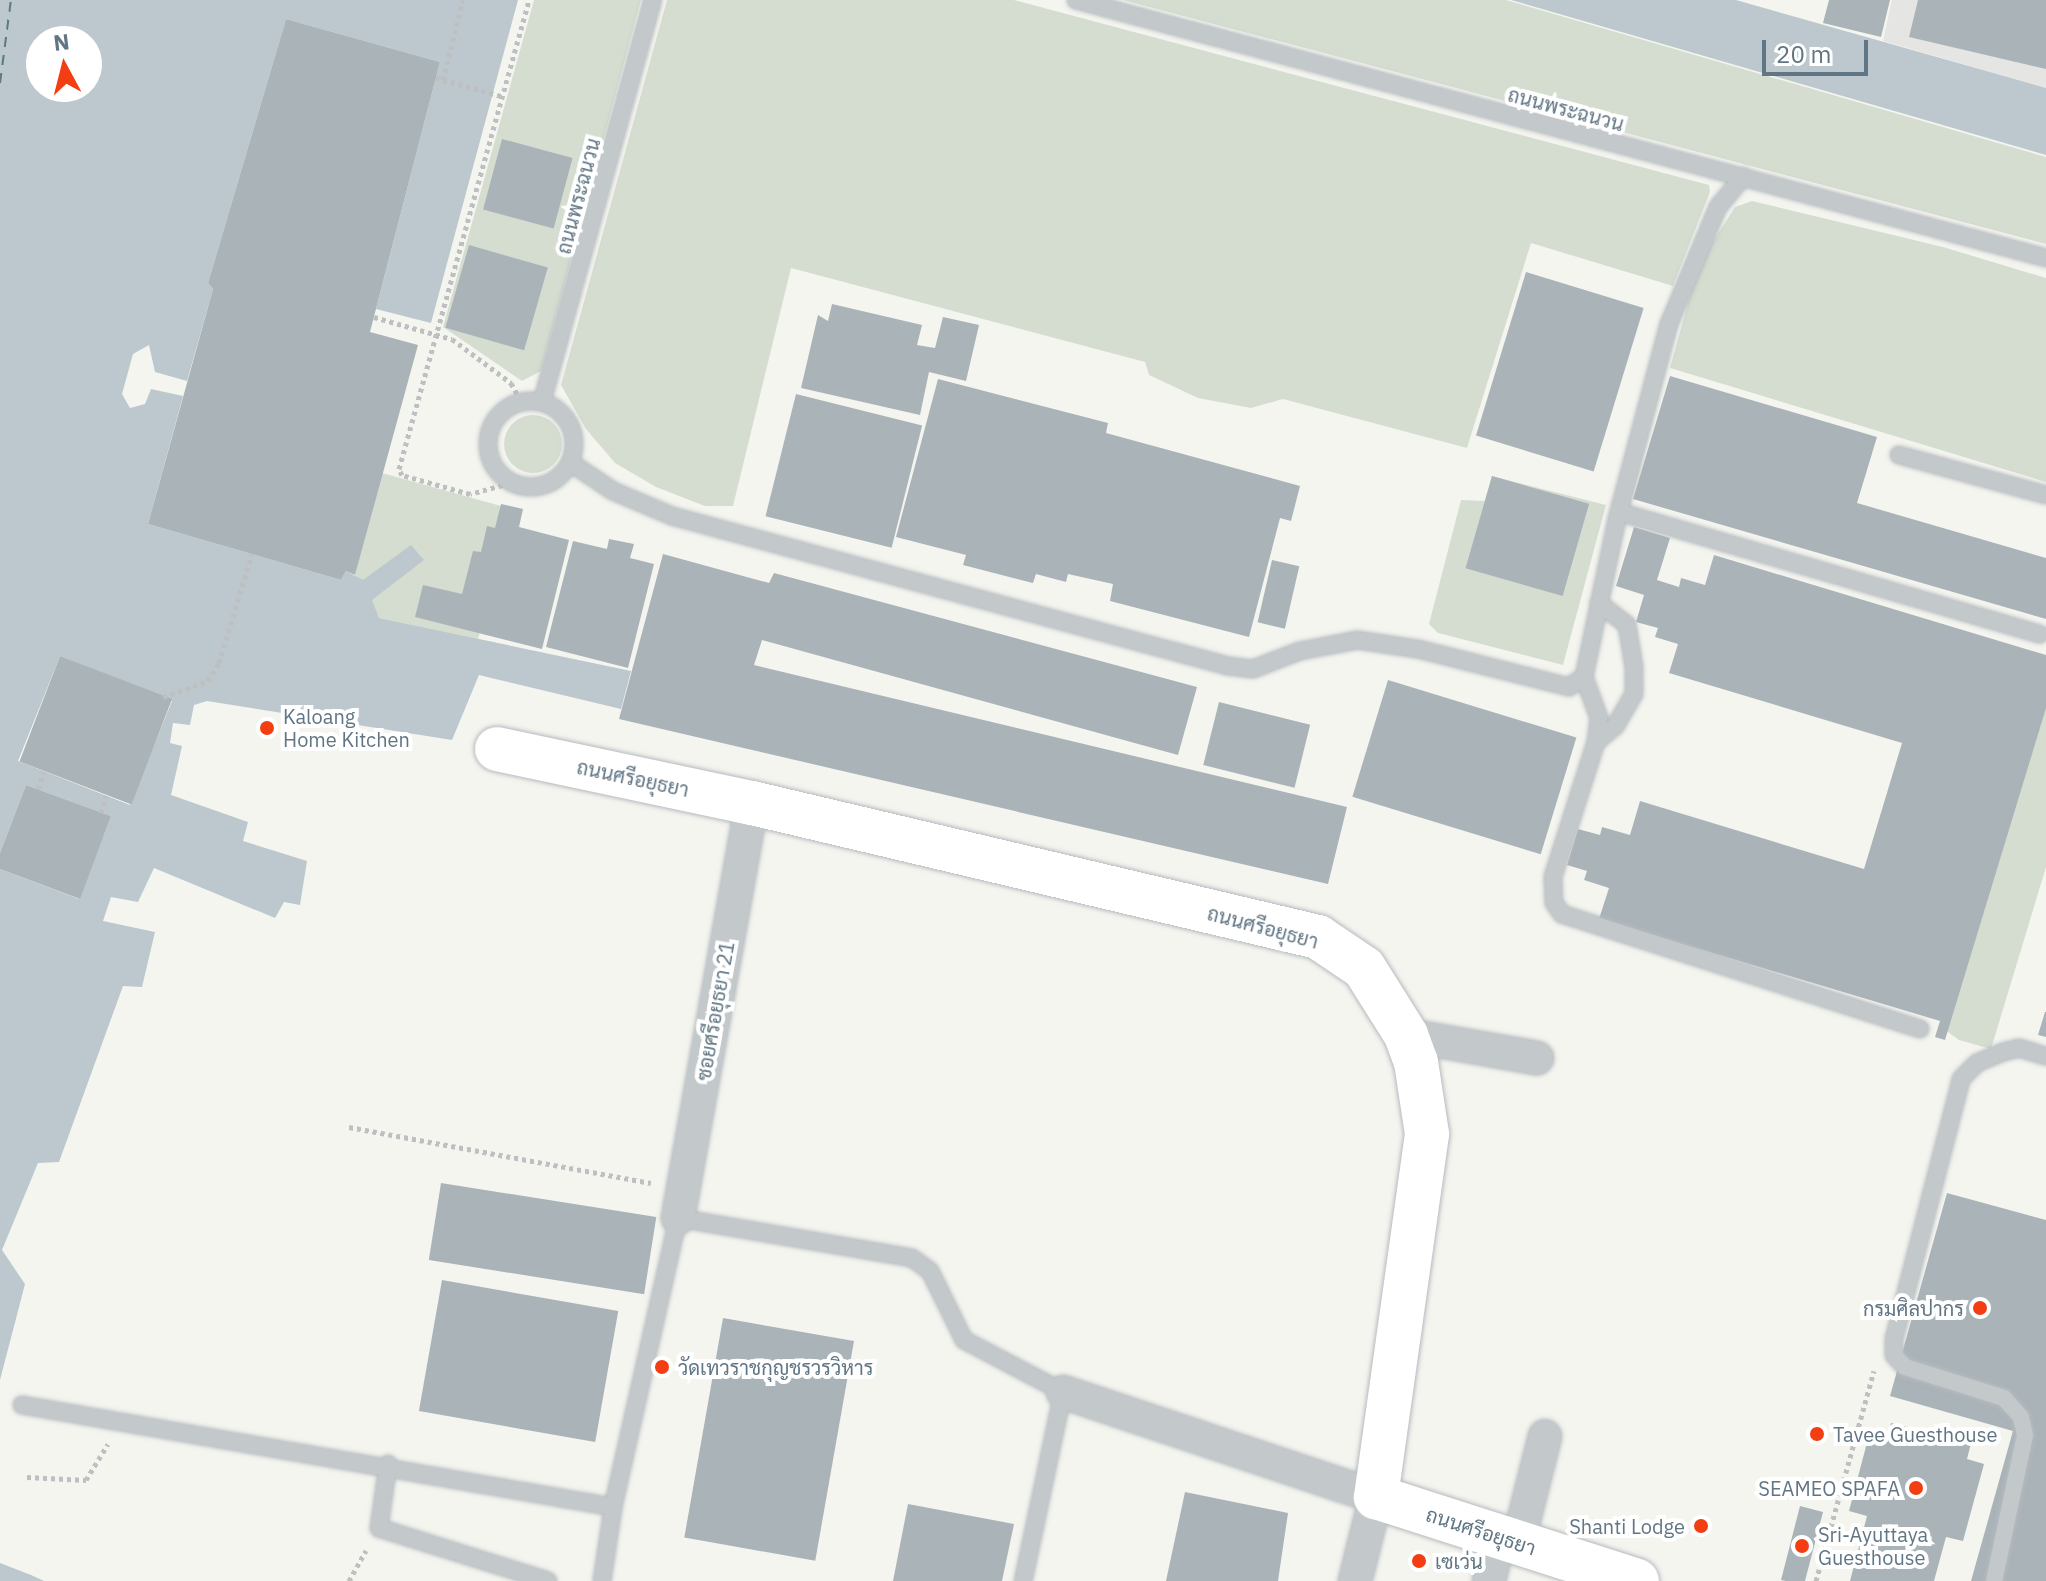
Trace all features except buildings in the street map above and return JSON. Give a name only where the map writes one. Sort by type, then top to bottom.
[{"type":"street","name":"ถนนศรีอยุธยา","points":[[497,749],[752,803],[1318,937],[1364,968],[1406,1035],[1423,1099],[1425,1169],[1376,1497],[1637,1581]]},
{"type":"street","name":"ซอยศรีอยุธยา 21","points":[[680,1204],[752,803]]},
{"type":"street","points":[[1406,1035],[1537,1058]]},
{"type":"street","points":[[1063,1392],[1376,1497],[1355,1581]]},
{"type":"street","points":[[1489,1581],[1508,1540],[1545,1436]]},
{"type":"lane","name":"ถนนพระฉนวน","points":[[542,402],[653,0]]},
{"type":"lane","name":"ถนนพระฉนวน","points":[[1076,0],[2046,258]]},
{"type":"lane","points":[[1744,176],[1718,207],[1695,253],[1669,324],[1619,512],[1584,677],[1599,718],[1596,742],[1553,877],[1554,903],[1562,914],[1920,1029]]},
{"type":"lane","points":[[522,402],[542,402],[567,419],[575,448],[571,463],[552,483],[538,488],[510,483],[491,463],[488,435],[503,411],[522,402]]},
{"type":"lane","points":[[1899,455],[2046,495]]},
{"type":"lane","points":[[571,463],[613,491],[672,516],[1228,666],[1253,669],[1313,647],[1357,640],[1418,649],[1560,688],[1584,677]]},
{"type":"lane","points":[[1619,512],[2040,634]]},
{"type":"lane","points":[[1596,742],[1616,725],[1634,694],[1634,667],[1627,625],[1599,603]]},
{"type":"lane","points":[[1994,1581],[2025,1435],[2021,1417],[2004,1398],[1905,1367],[1894,1355],[1894,1339],[1961,1079],[1977,1063],[2003,1052],[2019,1048],[2046,1056]]},
{"type":"lane","points":[[602,1581],[613,1507],[680,1204],[912,1258],[930,1271],[964,1340],[1063,1392],[1023,1581]]},
{"type":"lane","points":[[22,1405],[388,1464],[613,1507]]},
{"type":"lane","points":[[388,1464],[379,1528],[548,1581]]},
{"type":"path","points":[[463,0],[439,78],[499,96]]},
{"type":"path","points":[[510,483],[470,494],[402,475],[400,463],[499,96],[529,0]]},
{"type":"path","points":[[374,317],[435,335],[478,356],[511,383],[522,402]]},
{"type":"path","points":[[163,697],[208,681],[219,663],[252,554]]},
{"type":"path","points":[[38,789],[44,772]]},
{"type":"path","points":[[101,813],[106,796]]},
{"type":"path","points":[[349,1127],[680,1204]]},
{"type":"path","points":[[1816,1581],[1874,1371]]},
{"type":"path","points":[[27,1477],[86,1480],[122,1423]]},
{"type":"path","points":[[349,1581],[379,1528]]},
{"type":"shaded area","points":[[0,0],[518,0],[431,323],[376,309],[440,62],[286,19],[208,283],[213,289],[187,381],[155,372],[149,345],[133,354],[122,394],[130,408],[145,404],[151,389],[183,396],[148,524],[341,580],[346,571],[363,580],[411,545],[424,560],[372,600],[379,618],[631,671],[621,709],[479,675],[452,740],[207,701],[194,705],[190,725],[173,723],[170,743],[182,746],[171,795],[248,822],[243,841],[307,861],[300,905],[284,902],[275,918],[154,868],[138,902],[111,897],[103,921],[155,932],[142,987],[123,986],[59,1162],[38,1163],[2,1250],[25,1284],[0,1380],[0,869],[79,899],[111,816],[26,785],[0,853]],"holes":[[[60,656],[172,701],[130,805],[18,761]]]},
{"type":"shaded area","points":[[534,0],[641,0],[541,371],[522,381],[443,327]]},
{"type":"shaded area","points":[[667,0],[1014,0],[1709,185],[1710,192],[1673,286],[1531,243],[1467,448],[1283,399],[1251,408],[1198,398],[1149,375],[1145,362],[791,268],[733,506],[705,506],[656,487],[615,463],[586,429],[561,385]]},
{"type":"shaded area","points":[[1123,0],[1506,0],[2046,157],[2046,244]]},
{"type":"shaded area","points":[[1511,0],[1736,0],[2046,88],[2046,155]]},
{"type":"shaded area","points":[[1892,0],[2046,0],[2046,88],[1883,41]]},
{"type":"shaded area","points":[[1752,201],[1943,247],[2046,278],[2046,482],[1670,368],[1691,292],[1712,243],[1735,207]]},
{"type":"shaded area","points":[[533,415],[554,423],[562,444],[554,465],[533,473],[512,465],[504,444],[512,423]]},
{"type":"shaded area","points":[[382,473],[515,510],[478,639],[379,618],[355,575]]},
{"type":"shaded area","points":[[1492,476],[1606,505],[1563,665],[1438,633],[1429,624],[1461,500],[1485,501]]},
{"type":"shaded area","points":[[2046,663],[2046,867],[1991,1049],[1959,1040],[1941,1027]]},
{"type":"shaded area","points":[[0,1563],[31,1575],[44,1581],[0,1581]]},
{"type":"ferry route","points":[[0,83],[11,0]]},
{"type":"place","name":"Kaloang Home Kitchen","points":[[267,728]]},
{"type":"place","name":"กรมศิลปากร","points":[[1980,1308]]},
{"type":"place","name":"วัดเทวราชกุญชรวรวิหาร","points":[[662,1367]]},
{"type":"place","name":"Tavee Guesthouse","points":[[1817,1434]]},
{"type":"place","name":"SEAMEO SPAFA","points":[[1916,1488]]},
{"type":"place","name":"Shanti Lodge","points":[[1701,1526]]},
{"type":"place","name":"Sri-Ayuttaya Guesthouse","points":[[1802,1546]]},
{"type":"place","name":"เซเว่น","points":[[1419,1561]]}]
